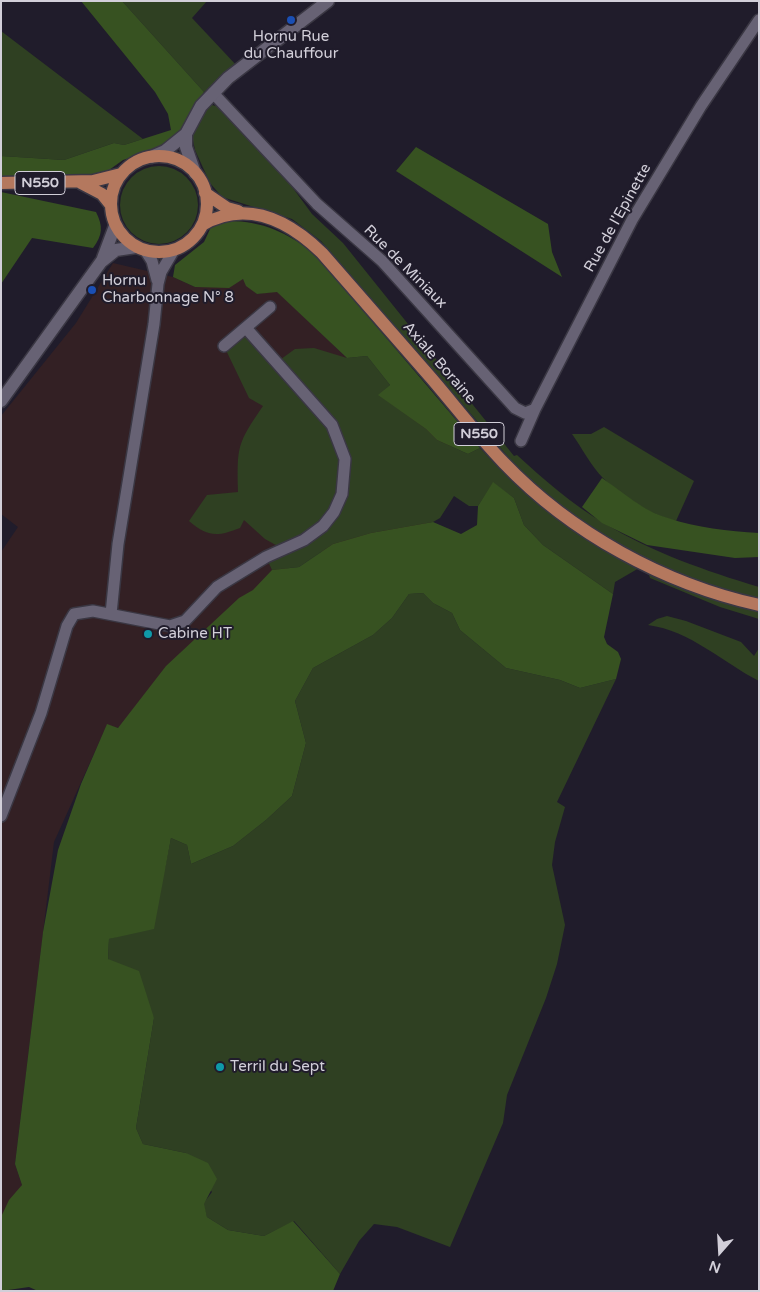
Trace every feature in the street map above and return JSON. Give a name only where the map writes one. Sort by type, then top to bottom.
[{"type":"main road","points":[[174,250],[160,252],[140,248],[124,238],[116,226],[110,204],[113,188],[121,174],[130,166],[152,157],[175,160],[195,173],[205,193],[206,209],[202,225]]},
{"type":"main road","points":[[79,182],[107,179],[121,174]]},
{"type":"main road","name":"N550","points":[[1,183],[79,182],[96,190],[110,204]]},
{"type":"main road","points":[[205,193],[227,208],[240,212]]},
{"type":"main road","name":"Axiale Boraine","points":[[174,250],[191,240],[202,225],[227,214],[240,212],[282,222],[307,239],[504,463],[557,510],[587,532],[646,564],[688,583],[759,605]]},
{"type":"street","points":[[152,157],[170,148],[186,134],[201,106],[228,78],[328,1]]},
{"type":"street","name":"Rue de l'Epinette","points":[[521,441],[535,409],[632,220],[701,106],[759,20]]},
{"type":"street","name":"Rue de Miniaux","points":[[213,93],[301,188],[382,261],[515,408],[524,413],[535,409]]},
{"type":"street","points":[[186,134],[186,148],[195,173]]},
{"type":"street","points":[[1,401],[101,262],[116,226]]},
{"type":"street","points":[[101,262],[116,250],[140,248],[154,266],[158,284]]},
{"type":"street","points":[[111,614],[118,544],[154,324],[158,284],[164,264],[174,250]]},
{"type":"street","points":[[224,346],[270,307]]},
{"type":"street","points":[[1,816],[41,713],[67,626],[74,614],[82,612],[111,614],[170,626],[185,621],[217,587],[266,557],[304,540],[322,526],[334,512],[342,494],[345,460],[332,425],[246,328]]},
{"type":"shaded area","points":[[113,263],[173,277],[195,287],[243,279],[257,294],[277,291],[347,358],[468,461],[433,522],[298,558],[118,728],[107,725],[54,842],[15,1164],[22,1185],[1,1230],[1,552],[18,527],[1,514],[1,416],[76,323]]},
{"type":"green space","points":[[81,1],[122,1],[204,92],[184,128],[161,148],[123,160],[109,170],[90,176],[1,179],[1,156],[64,160],[114,143],[124,145],[171,130],[168,114],[155,92]]},
{"type":"green space","points":[[122,1],[207,1],[192,18],[237,66],[204,92]]},
{"type":"green space","points":[[1,31],[143,139],[124,145],[114,143],[64,160],[1,156]]},
{"type":"green space","points":[[208,106],[220,107],[290,184],[312,214],[343,243],[514,456],[517,455],[592,516],[622,533],[679,560],[759,587],[759,619],[720,607],[650,578],[646,564],[615,582],[613,594],[543,545],[524,525],[514,498],[493,483],[478,506],[469,506],[454,496],[440,518],[433,522],[371,533],[333,544],[299,567],[272,570],[266,557],[283,549],[265,539],[244,520],[240,528],[219,534],[207,533],[189,521],[207,495],[238,492],[240,446],[248,429],[263,406],[249,398],[224,346],[246,328],[277,362],[295,349],[314,348],[347,358],[367,356],[390,385],[379,395],[426,429],[437,440],[468,454],[480,448],[500,469],[510,459],[321,241],[292,219],[222,197],[210,183],[195,150],[191,131]]},
{"type":"green space","points":[[416,147],[548,224],[552,252],[562,277],[396,171]]},
{"type":"green space","points":[[159,166],[174,169],[186,178],[195,190],[198,205],[195,220],[186,232],[174,241],[159,244],[144,241],[132,232],[123,220],[120,205],[123,190],[132,178],[144,169]]},
{"type":"green space","points":[[1,192],[96,212],[101,226],[99,239],[93,248],[32,238],[1,284]]},
{"type":"green space","points":[[229,221],[264,226],[284,234],[314,253],[480,448],[468,454],[437,440],[426,429],[378,395],[390,385],[367,356],[347,358],[277,292],[257,294],[246,286],[243,279],[229,288],[195,287],[173,277],[175,265],[204,242],[212,225]]},
{"type":"green space","points":[[604,427],[694,481],[676,521],[647,510],[628,498],[603,478],[594,468],[572,434],[591,434]]},
{"type":"green space","points":[[602,478],[642,506],[659,515],[701,527],[759,533],[759,557],[735,558],[647,545],[602,523],[582,507]]},
{"type":"green space","points":[[493,482],[514,498],[524,525],[543,545],[613,594],[604,637],[607,644],[618,652],[621,659],[616,679],[580,688],[560,680],[506,668],[460,630],[452,613],[433,603],[423,593],[409,594],[392,618],[373,635],[313,668],[295,701],[306,743],[292,796],[233,846],[191,864],[187,845],[171,838],[154,929],[109,939],[108,959],[139,971],[154,1018],[136,1128],[143,1144],[186,1153],[208,1163],[217,1179],[204,1204],[207,1217],[228,1230],[264,1236],[293,1221],[340,1274],[333,1291],[38,1291],[29,1287],[1,1291],[1,1217],[9,1200],[22,1185],[15,1164],[43,932],[58,850],[81,784],[107,724],[118,728],[166,666],[239,598],[253,590],[272,570],[299,567],[333,544],[371,533],[433,522],[461,534],[477,525],[478,506]]},
{"type":"green space","name":"Terril du Sept","points":[[423,593],[433,603],[452,613],[460,630],[506,668],[560,680],[580,688],[616,679],[557,802],[565,807],[555,842],[552,865],[565,925],[557,964],[546,998],[507,1095],[503,1123],[450,1247],[397,1227],[374,1224],[359,1241],[340,1274],[294,1221],[264,1236],[228,1230],[207,1217],[203,1204],[212,1192],[186,1153],[143,1144],[136,1128],[154,1018],[108,959],[109,939],[129,933],[165,868],[171,838],[187,845],[191,864],[233,846],[292,796],[306,743],[295,701],[313,668],[373,635],[392,618],[409,594]]},
{"type":"green space","points":[[667,616],[686,621],[741,642],[754,656],[759,648],[759,681],[692,640],[664,628],[648,625],[657,619]]},
{"type":"place","name":"Hornu Rue du Chauffour","points":[[291,20]]},
{"type":"place","name":"Hornu Charbonnage N° 8","points":[[92,290]]},
{"type":"place","name":"Cabine HT","points":[[148,634]]},
{"type":"place","name":"Terril du Sept","points":[[220,1067]]}]
